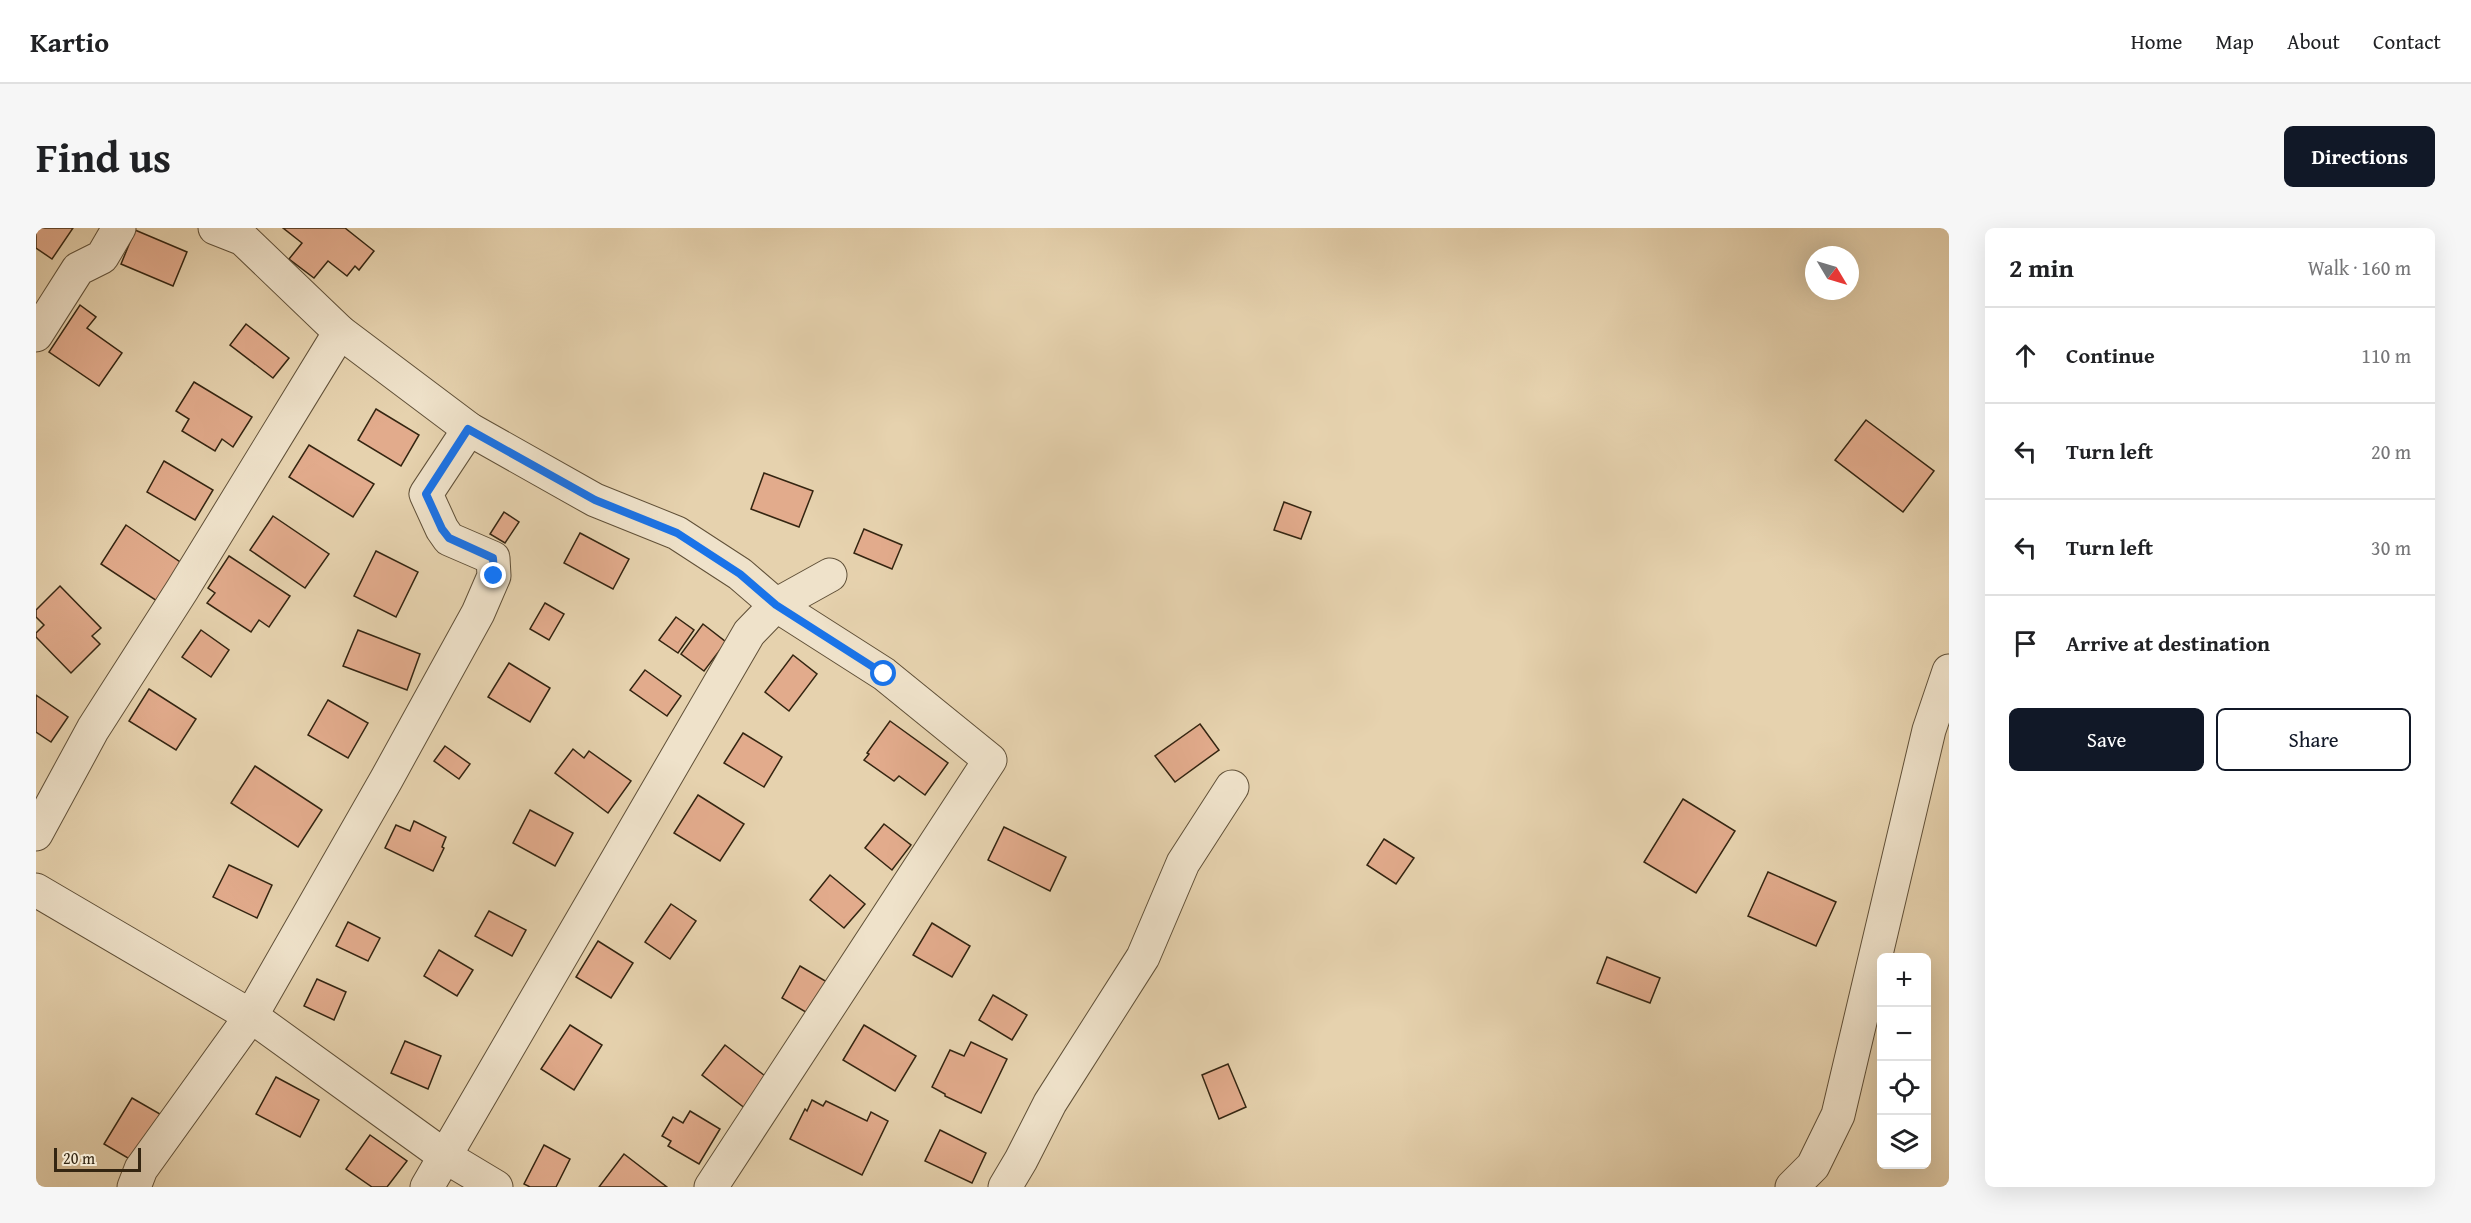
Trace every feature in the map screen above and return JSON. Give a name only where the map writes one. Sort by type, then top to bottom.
[{"type":"street","points":[[36,335],[78,269],[102,257],[119,228]]},
{"type":"street","points":[[215,228],[243,239],[340,332],[468,429],[595,500],[677,533],[740,574],[776,605],[884,674],[990,760],[711,1187]]},
{"type":"street","points":[[36,834],[93,729],[182,590],[340,332]]},
{"type":"street","points":[[134,1187],[141,1169],[251,1016],[386,780],[478,613],[494,576],[493,558],[449,538],[442,529],[426,494],[468,429]]},
{"type":"street","points":[[428,1187],[749,633],[776,605],[830,575]]},
{"type":"street","points":[[1792,1187],[1813,1166],[1838,1115],[1929,730],[1949,671]]},
{"type":"street","points":[[1005,1187],[1050,1103],[1143,957],[1183,863],[1232,787]]},
{"type":"street","points":[[36,890],[251,1016],[446,1157],[496,1187]]},
{"type":"building","points":[[36,228],[73,228],[52,259],[36,248]]},
{"type":"building","points":[[283,228],[345,228],[374,251],[359,270],[355,266],[347,276],[328,261],[314,278],[289,259],[302,243]]},
{"type":"building","points":[[135,230],[187,252],[173,286],[121,264]]},
{"type":"building","points":[[80,305],[96,317],[87,328],[122,353],[99,386],[49,352]]},
{"type":"building","points":[[246,324],[289,358],[273,378],[230,345]]},
{"type":"building","points":[[194,382],[252,417],[233,447],[222,439],[215,451],[182,431],[189,419],[176,411]]},
{"type":"building","points":[[376,409],[419,435],[401,466],[358,440]]},
{"type":"building","points":[[1866,420],[1934,471],[1903,512],[1835,460]]},
{"type":"building","points":[[309,445],[374,484],[353,517],[289,477]]},
{"type":"building","points":[[164,461],[213,490],[195,520],[147,492]]},
{"type":"building","points":[[764,473],[813,491],[799,527],[751,509]]},
{"type":"building","points":[[1284,502],[1311,512],[1301,539],[1274,530]]},
{"type":"building","points":[[504,512],[519,522],[505,543],[490,534]]},
{"type":"building","points":[[273,516],[329,554],[305,588],[250,550]]},
{"type":"building","points":[[126,525],[186,566],[160,603],[101,564]]},
{"type":"building","points":[[864,529],[902,545],[892,569],[854,553]]},
{"type":"building","points":[[580,533],[629,559],[613,589],[564,563]]},
{"type":"building","points":[[376,551],[418,572],[396,617],[354,596]]},
{"type":"building","points":[[229,556],[290,596],[269,627],[259,620],[251,632],[207,603],[215,593],[208,588]]},
{"type":"building","points":[[60,586],[101,628],[92,636],[100,644],[71,673],[36,637],[36,633],[44,625],[36,617],[36,610]]},
{"type":"building","points":[[545,603],[564,614],[549,640],[530,629]]},
{"type":"building","points":[[676,617],[694,630],[678,653],[659,640]]},
{"type":"building","points":[[703,624],[726,642],[704,671],[681,654]]},
{"type":"building","points":[[201,630],[229,650],[211,677],[182,657]]},
{"type":"building","points":[[358,630],[420,654],[407,690],[343,666]]},
{"type":"building","points":[[793,655],[817,674],[789,711],[765,692]]},
{"type":"building","points":[[509,663],[550,688],[530,722],[488,697]]},
{"type":"building","points":[[645,670],[681,696],[667,716],[630,690]]},
{"type":"building","points":[[149,689],[196,719],[176,750],[129,721]]},
{"type":"building","points":[[36,695],[68,717],[51,742],[36,732]]},
{"type":"building","points":[[328,700],[368,723],[348,758],[308,735]]},
{"type":"building","points":[[890,721],[948,763],[925,795],[899,776],[894,781],[864,760]]},
{"type":"building","points":[[1200,724],[1219,750],[1175,782],[1155,756]]},
{"type":"building","points":[[743,733],[782,757],[764,787],[724,763]]},
{"type":"building","points":[[445,746],[470,764],[459,779],[434,761]]},
{"type":"building","points":[[573,749],[584,758],[589,751],[631,781],[608,813],[555,773]]},
{"type":"building","points":[[255,766],[322,810],[298,847],[231,803]]},
{"type":"building","points":[[698,795],[744,824],[720,861],[674,833]]},
{"type":"building","points":[[1683,799],[1735,831],[1696,893],[1644,862]]},
{"type":"building","points":[[530,810],[573,833],[555,866],[513,843]]},
{"type":"building","points":[[414,821],[446,837],[442,847],[444,848],[433,871],[385,848],[396,825],[410,831]]},
{"type":"building","points":[[884,824],[911,845],[892,870],[865,848]]},
{"type":"building","points":[[1004,827],[1066,857],[1050,891],[988,860]]},
{"type":"building","points":[[1384,839],[1414,858],[1396,884],[1367,865]]},
{"type":"building","points":[[229,865],[272,885],[257,918],[213,897]]},
{"type":"building","points":[[1768,872],[1836,902],[1816,946],[1748,916]]},
{"type":"building","points":[[830,875],[865,904],[844,928],[810,900]]},
{"type":"building","points":[[671,904],[696,921],[670,959],[645,942]]},
{"type":"building","points":[[489,911],[526,930],[512,956],[475,936]]},
{"type":"building","points":[[348,922],[380,938],[368,961],[336,946]]},
{"type":"building","points":[[932,923],[970,946],[952,977],[913,955]]},
{"type":"building","points":[[598,941],[633,963],[611,998],[576,977]]},
{"type":"building","points":[[439,950],[473,970],[457,996],[424,976]]},
{"type":"building","points":[[1607,957],[1660,978],[1650,1003],[1597,983]]},
{"type":"building","points":[[800,966],[827,982],[809,1014],[782,998]]},
{"type":"building","points":[[317,979],[346,992],[334,1020],[304,1006]]},
{"type":"building","points":[[993,995],[1027,1015],[1012,1040],[979,1020]]},
{"type":"building","points":[[570,1025],[602,1045],[574,1090],[541,1069]]},
{"type":"building","points":[[864,1025],[916,1056],[895,1091],[843,1060]]},
{"type":"building","points":[[405,1041],[441,1056],[428,1089],[391,1073]]},
{"type":"building","points":[[971,1042],[1007,1059],[981,1113],[945,1096],[932,1087],[950,1050],[964,1056]]},
{"type":"building","points":[[725,1045],[769,1079],[746,1109],[702,1075]]},
{"type":"building","points":[[1228,1064],[1246,1107],[1219,1119],[1202,1075]]},
{"type":"building","points":[[276,1077],[319,1100],[300,1137],[256,1114]]},
{"type":"building","points":[[132,1098],[160,1114],[133,1161],[104,1144]]},
{"type":"building","points":[[812,1100],[823,1106],[826,1101],[867,1121],[871,1112],[888,1121],[862,1175],[790,1139]]},
{"type":"building","points":[[690,1111],[720,1129],[699,1164],[668,1146],[671,1141],[662,1136],[673,1117],[683,1123]]},
{"type":"building","points":[[940,1130],[986,1153],[972,1183],[925,1161]]},
{"type":"building","points":[[370,1135],[407,1161],[387,1187],[372,1187],[346,1169]]},
{"type":"building","points":[[544,1145],[570,1159],[556,1187],[530,1187],[524,1184]]},
{"type":"building","points":[[624,1154],[667,1187],[599,1187]]},
{"type":"route","points":[[494,576],[493,558],[449,538],[442,529],[426,494],[468,429],[595,500],[677,533],[740,574],[776,605],[884,674]]}]
